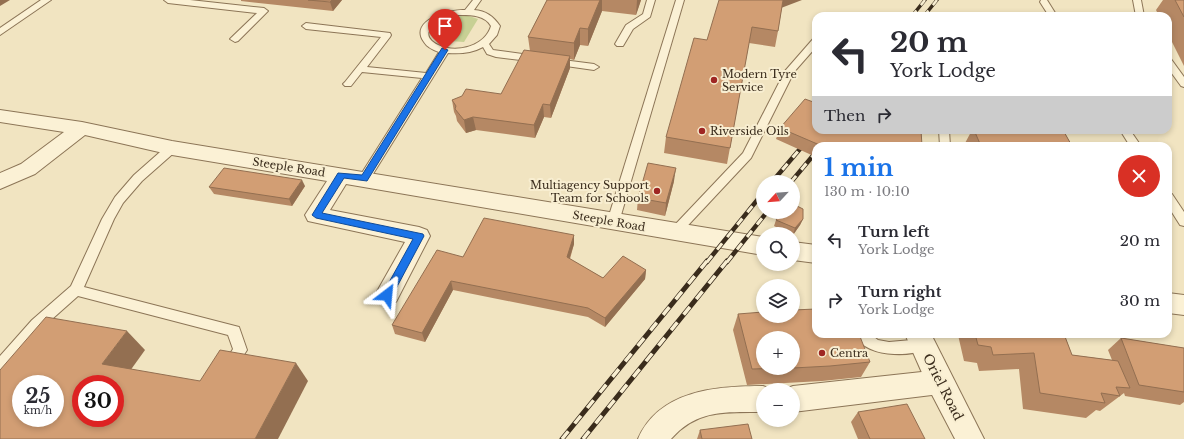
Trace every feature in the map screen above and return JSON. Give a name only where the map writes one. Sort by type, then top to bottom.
[{"type":"street","name":"Steeple Road","points":[[0,116],[82,128],[172,148],[756,245]]},
{"type":"street","points":[[0,182],[28,169],[82,128]]},
{"type":"street","points":[[341,175],[316,215],[419,236],[387,295]]},
{"type":"street","points":[[800,252],[812,253]]},
{"type":"street","points":[[1172,304],[1184,305]]},
{"type":"street","name":"Oriel Road","points":[[920,339],[940,382],[970,439]]},
{"type":"street","points":[[800,397],[940,382]]},
{"type":"street","points":[[652,439],[672,418],[694,405],[719,400],[756,399]]},
{"type":"lane","points":[[0,32],[47,0]]},
{"type":"lane","points":[[168,0],[264,11],[235,39]]},
{"type":"lane","points":[[468,12],[477,0]]},
{"type":"lane","points":[[620,44],[629,27],[647,15],[651,0]]},
{"type":"lane","points":[[613,222],[680,0]]},
{"type":"lane","points":[[1137,0],[1139,12]]},
{"type":"lane","points":[[1044,2],[1050,12]]},
{"type":"lane","points":[[468,12],[487,16],[493,21],[496,26],[496,33],[492,39],[485,44],[463,50],[445,50],[431,45],[426,39],[425,32],[428,25],[435,19],[445,15],[468,12]]},
{"type":"lane","points":[[306,26],[387,35],[348,84]]},
{"type":"lane","points":[[485,44],[490,52],[496,54],[594,66]]},
{"type":"lane","points":[[674,232],[747,155],[790,71],[812,46]]},
{"type":"lane","points":[[364,179],[445,50]]},
{"type":"lane","points":[[1172,67],[1184,84]]},
{"type":"lane","points":[[360,69],[429,76]]},
{"type":"lane","points":[[0,366],[37,324],[76,290],[108,219],[119,200],[138,178],[172,148]]},
{"type":"lane","points":[[1172,203],[1184,222]]},
{"type":"lane","points":[[76,290],[234,331],[240,350],[235,357]]},
{"type":"lane","points":[[864,338],[877,347],[890,349],[920,339]]},
{"type":"green space","points":[[469,16],[478,19],[464,42],[449,41],[440,37],[453,17]]},
{"type":"building","points":[[308,0],[332,0],[330,2]]},
{"type":"building","points":[[547,0],[600,0],[588,29],[580,28],[574,43],[528,37]]},
{"type":"building","points":[[719,0],[783,0],[778,31],[752,27],[730,148],[666,137],[694,38],[707,40]]},
{"type":"building","points":[[1175,0],[1184,0],[1184,17]]},
{"type":"building","points":[[524,50],[570,56],[550,105],[543,104],[534,125],[473,117],[464,120],[455,109],[456,106],[452,100],[462,96],[466,89],[501,94]]},
{"type":"building","points":[[805,99],[812,102],[812,134],[921,134],[922,142],[813,142],[780,128]]},
{"type":"building","points":[[976,134],[1065,134],[1070,142],[979,142]]},
{"type":"building","points":[[648,163],[676,168],[666,203],[638,198]]},
{"type":"building","points":[[224,168],[302,180],[289,199],[209,187]]},
{"type":"building","points":[[800,208],[803,209],[803,219],[796,227],[776,220],[800,219]]},
{"type":"building","points":[[484,218],[574,235],[567,257],[603,278],[623,256],[646,270],[605,318],[588,308],[451,281],[422,333],[392,325],[437,250],[463,257]]},
{"type":"building","points":[[812,309],[812,338],[861,338],[870,362],[800,368],[800,331],[756,331],[756,369],[752,369],[738,314],[756,313],[756,323],[800,323],[800,310]]},
{"type":"building","points":[[46,317],[127,331],[102,364],[200,381],[220,350],[296,363],[255,439],[0,439],[0,370]]},
{"type":"building","points":[[976,338],[1066,338],[1072,355],[1118,361],[1130,388],[1116,387],[1120,396],[1101,393],[1105,403],[1040,393],[1034,353],[993,355],[991,347],[978,345]]},
{"type":"building","points":[[1121,338],[1184,348],[1184,392],[1139,385]]},
{"type":"building","points":[[907,404],[925,439],[870,439],[858,412]]},
{"type":"building","points":[[748,424],[752,439],[702,439],[700,430]]},
{"type":"railway","points":[[915,12],[925,0]]},
{"type":"railway","points":[[927,12],[937,0]]},
{"type":"railway","points":[[778,175],[813,134]]},
{"type":"railway","points":[[797,175],[812,157]]},
{"type":"railway","points":[[707,262],[756,202]]},
{"type":"railway","points":[[727,262],[761,219]]},
{"type":"railway","points":[[562,439],[707,261]]},
{"type":"railway","points":[[583,439],[727,261]]},
{"type":"place","name":"Modern Tyre Service","points":[[714,80]]},
{"type":"place","name":"Riverside Oils","points":[[702,131]]},
{"type":"place","name":"Multiagency Support Team for Schools","points":[[657,191]]},
{"type":"place","name":"Centra","points":[[822,353]]},
{"type":"route","points":[[387,295],[419,236],[316,215],[341,175],[364,179],[445,50]]}]
